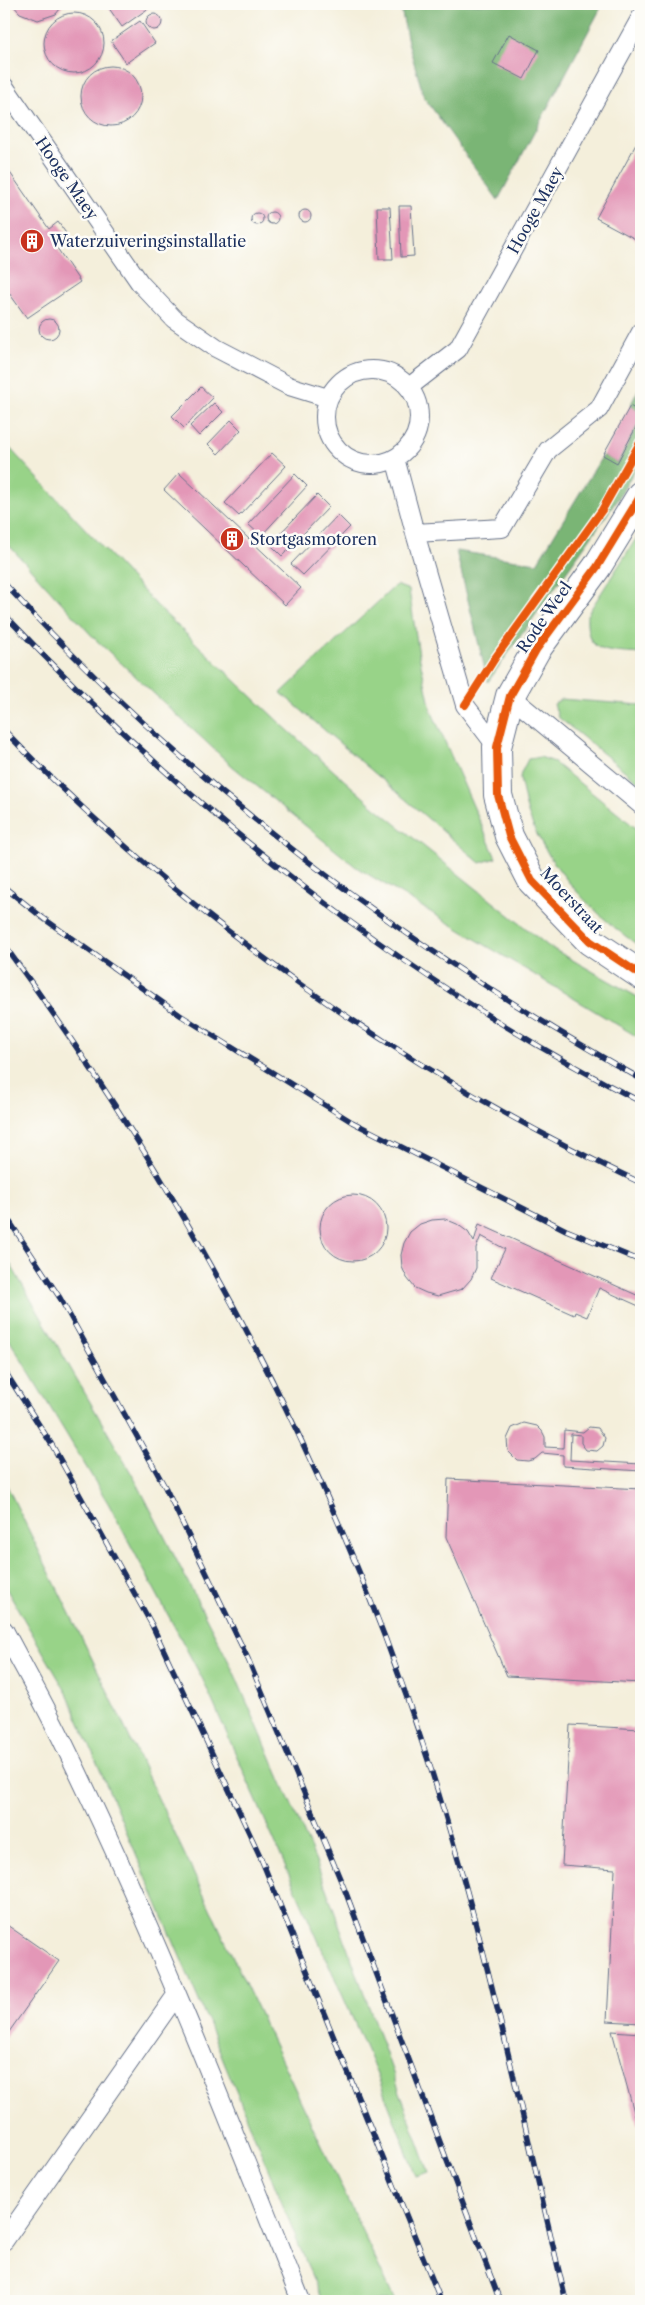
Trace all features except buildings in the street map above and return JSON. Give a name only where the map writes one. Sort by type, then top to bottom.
[{"type":"street","name":"Rode Weel","points":[[498,795],[497,747],[510,696],[536,650],[597,567],[641,495]]},
{"type":"street","name":"Moerstraat","points":[[498,795],[510,836],[532,881],[590,942],[641,975]]},
{"type":"lane","name":"Hooge Maey","points":[[409,387],[458,349],[641,17]]},
{"type":"lane","name":"Hooge Maey","points":[[4,86],[140,283],[174,319],[216,348],[288,386],[328,398]]},
{"type":"lane","points":[[415,532],[502,528],[548,450],[599,410],[641,332]]},
{"type":"lane","points":[[366,370],[382,370],[397,376],[409,387],[417,401],[420,417],[416,434],[408,448],[395,458],[381,463],[367,464],[352,460],[340,452],[331,441],[325,427],[328,398],[337,384],[350,375],[366,370]]},
{"type":"lane","points":[[395,458],[466,705],[497,747]]},
{"type":"lane","points":[[510,696],[641,805]]},
{"type":"lane","points":[[4,1630],[68,1751],[124,1871],[177,1994],[301,2301]]},
{"type":"lane","points":[[4,2240],[177,1994]]},
{"type":"green space","points":[[402,4],[603,4],[498,200],[424,97],[408,42],[401,9]]},
{"type":"green space","points":[[641,384],[641,413],[630,406]]},
{"type":"green space","points":[[641,418],[641,459],[618,499],[488,682],[456,551],[537,563],[603,455],[618,463]]},
{"type":"green space","points":[[4,442],[161,610],[281,724],[371,804],[548,946],[641,999],[641,1039],[356,867],[231,765],[94,638],[4,540]]},
{"type":"green space","points":[[641,531],[641,654],[601,649],[590,638],[587,628],[587,615]]},
{"type":"green space","points":[[396,585],[409,590],[419,655],[431,710],[496,858],[480,863],[281,693]]},
{"type":"green space","points":[[561,699],[641,705],[641,784],[558,717],[554,704]]},
{"type":"green space","points":[[540,757],[552,761],[641,832],[641,947],[622,934],[585,900],[551,859],[538,837],[529,815],[520,777],[528,759]]},
{"type":"green space","points":[[4,1253],[138,1485],[232,1668],[316,1861],[429,2172],[416,2176],[372,2062],[203,1680],[108,1503],[4,1331]]},
{"type":"green space","points":[[4,1480],[101,1677],[395,2301],[322,2301],[205,2015],[68,1695],[4,1585]]},
{"type":"railway","points":[[4,583],[75,657],[149,728],[224,794],[302,857],[383,917],[466,973],[552,1027],[641,1079]]},
{"type":"railway","points":[[4,614],[74,686],[148,755],[223,822],[302,885],[383,945],[467,1002],[553,1054],[641,1102]]},
{"type":"railway","points":[[4,730],[73,799],[146,864],[223,927],[302,985],[384,1040],[468,1092],[554,1139],[641,1183]]},
{"type":"railway","points":[[4,887],[43,918],[180,1015],[352,1122],[566,1230],[641,1261]]},
{"type":"railway","points":[[4,945],[71,1039],[134,1136],[194,1235],[249,1336],[300,1439],[347,1544],[390,1651],[449,1827],[502,2029],[566,2301]]},
{"type":"railway","points":[[4,1213],[60,1298],[165,1487],[248,1659],[346,1893],[500,2301]]},
{"type":"railway","points":[[4,1370],[52,1445],[152,1625],[260,1856],[441,2301]]},
{"type":"cycle path","points":[[465,705],[495,658],[602,510],[641,441]]},
{"type":"cycle path","points":[[641,495],[597,567],[536,650],[510,696],[497,747],[498,795],[509,836],[532,881],[590,941],[641,975]]},
{"type":"place","name":"Waterzuiveringsinstallatie","points":[[32,241]]},
{"type":"place","name":"Stortgasmotoren","points":[[232,539]]}]
